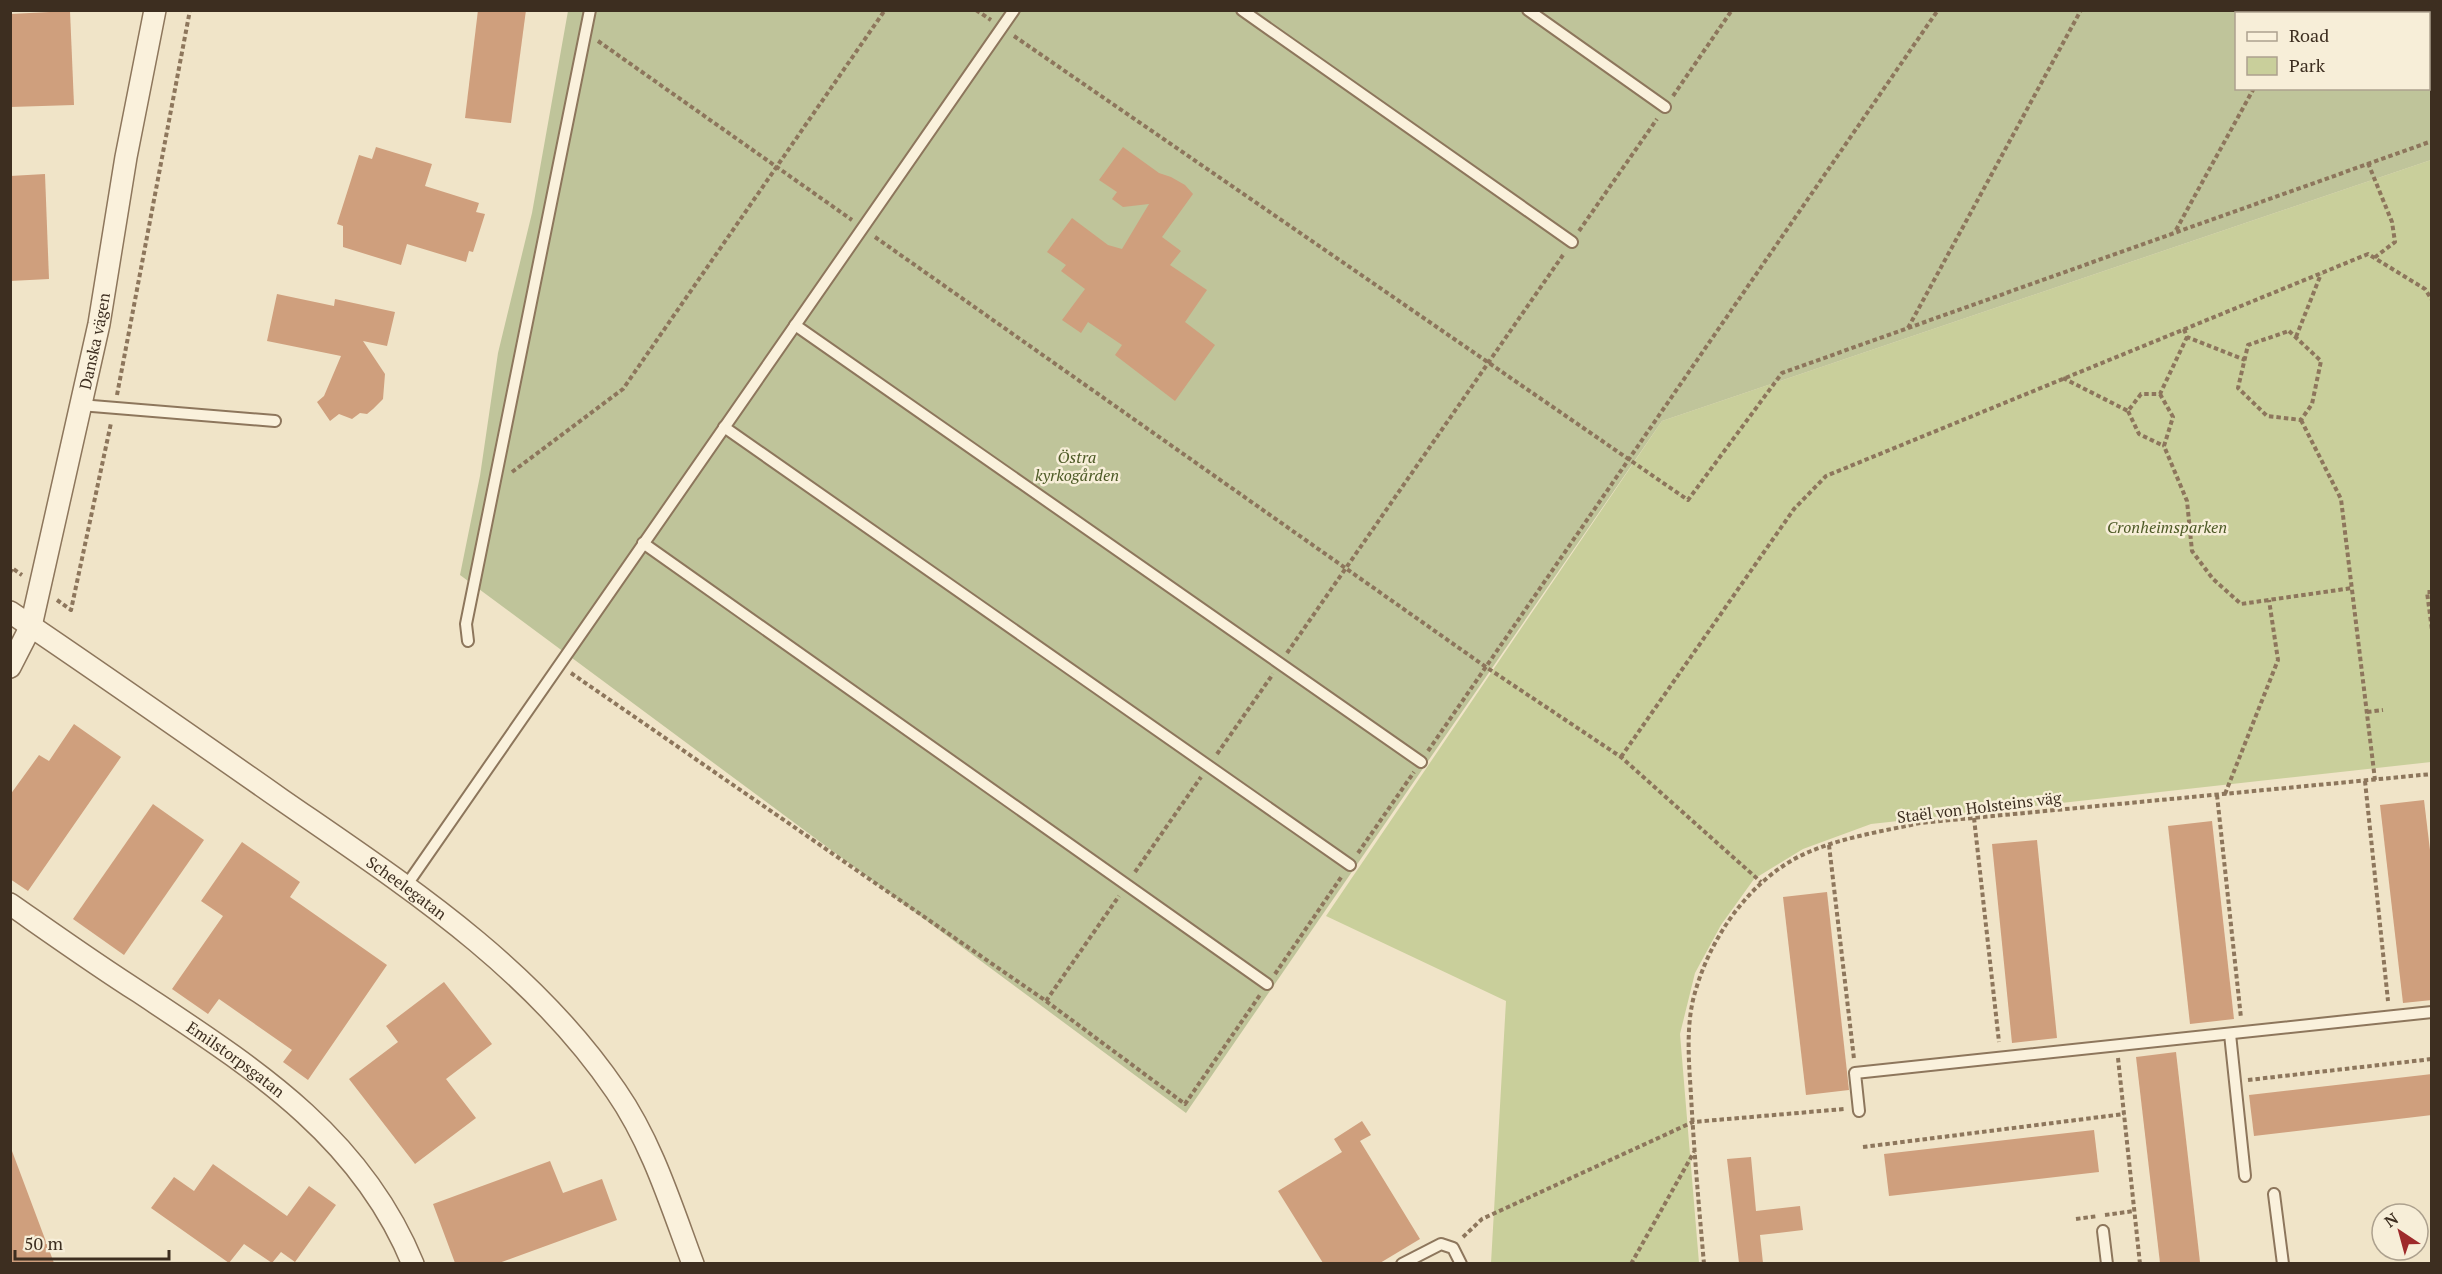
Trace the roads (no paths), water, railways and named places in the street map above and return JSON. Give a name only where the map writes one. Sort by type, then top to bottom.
[{"type":"street","name":"Danska vägen","points":[[10,667],[31,626],[99,324],[126,157],[155,10]]},
{"type":"street","name":"Scheelegatan","points":[[10,612],[406,886],[514,972],[590,1055],[642,1133],[693,1263]]},
{"type":"street","name":"Emilstorpsgatan","points":[[10,904],[288,1096],[359,1170],[386,1207],[413,1263]]},
{"type":"lane","points":[[468,641],[466,624],[590,10]]},
{"type":"lane","points":[[406,886],[1014,10]]},
{"type":"lane","points":[[1242,10],[1572,242]]},
{"type":"lane","points":[[1528,10],[1665,107]]},
{"type":"lane","points":[[795,325],[1421,762]]},
{"type":"lane","points":[[80,405],[275,421]]},
{"type":"lane","points":[[724,427],[1350,866]]},
{"type":"lane","points":[[644,543],[1268,984]]},
{"type":"lane","points":[[1859,1111],[1855,1073],[2432,1012]]},
{"type":"lane","points":[[2230,1034],[2245,1176]]},
{"type":"lane","points":[[2274,1194],[2283,1263]]},
{"type":"lane","points":[[2103,1231],[2107,1263]]},
{"type":"lane","points":[[1402,1263],[1441,1244],[1453,1248],[1461,1263]]},
{"type":"park label","name":"Östra kyrkogården","points":[[1077,466]]},
{"type":"park label","name":"Cronheimsparken","points":[[2167,527]]}]
